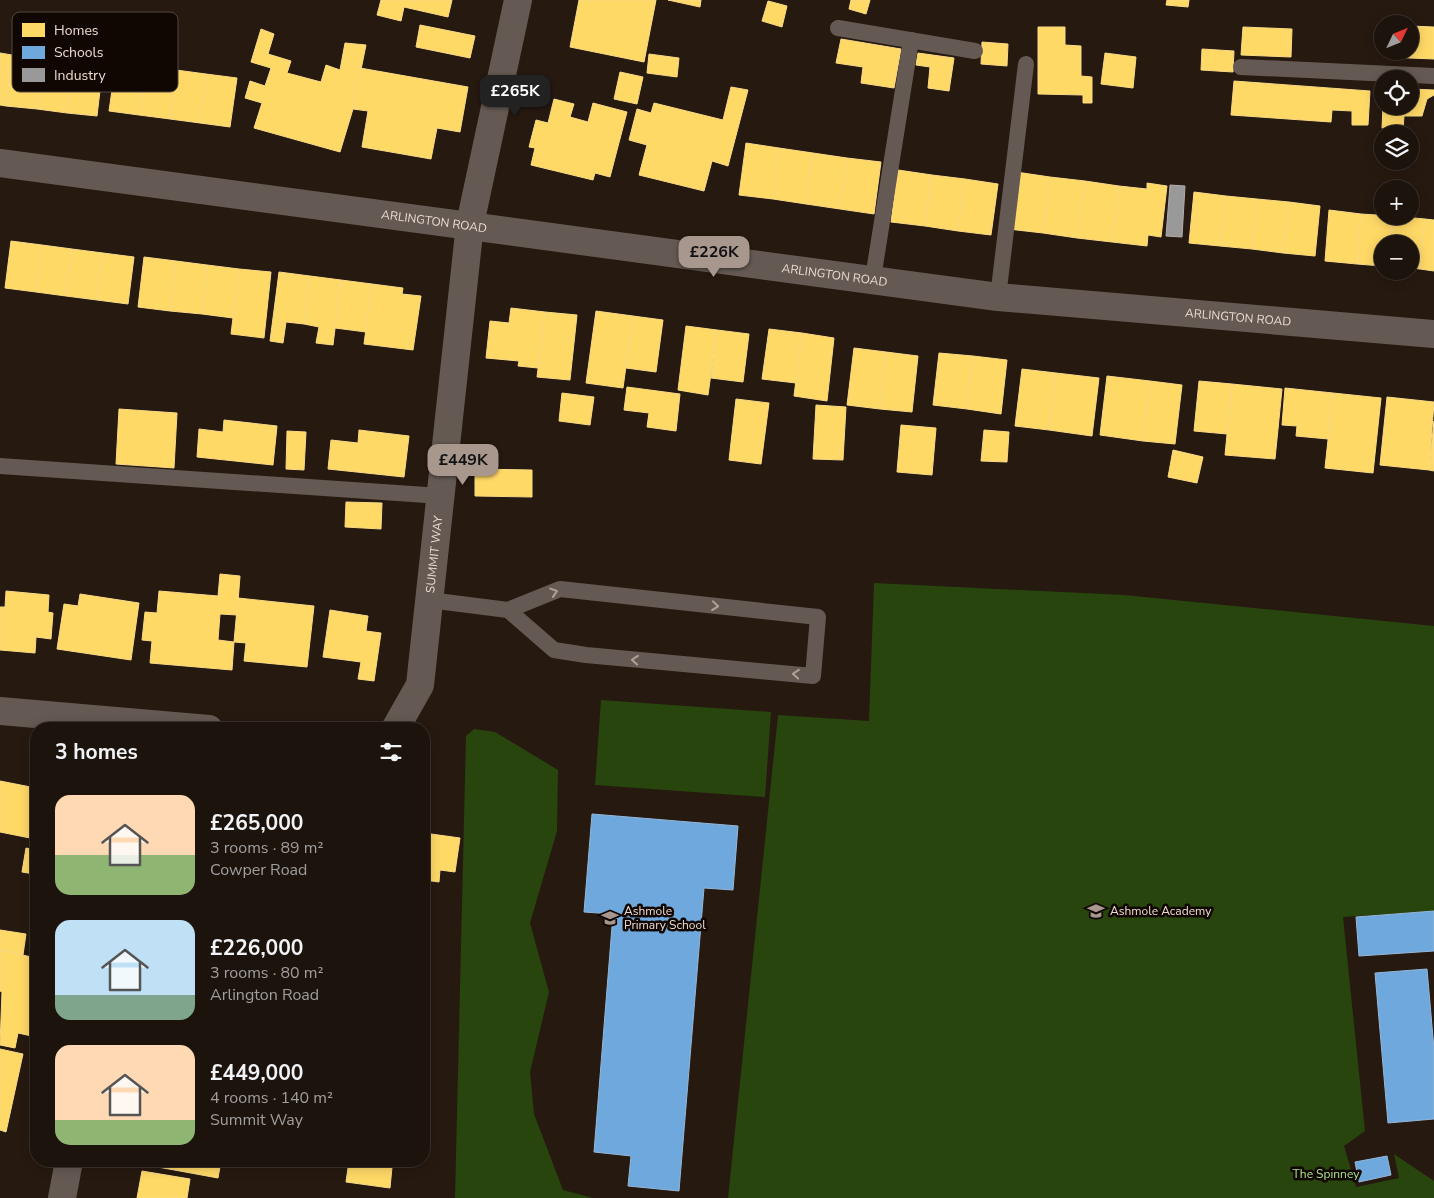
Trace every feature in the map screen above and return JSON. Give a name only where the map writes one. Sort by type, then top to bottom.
[{"type":"street","name":"SUMMIT WAY","points":[[399,722],[420,685],[470,224],[518,0]]},
{"type":"street","name":"ARLINGTON ROAD","points":[[0,163],[470,224],[998,296],[1434,334]]},
{"type":"street","points":[[0,711],[111,722]]},
{"type":"street","points":[[62,1198],[68,1167]]},
{"type":"lane","points":[[838,28],[975,51]]},
{"type":"lane","points":[[873,278],[911,40]]},
{"type":"lane","points":[[998,296],[1026,65]]},
{"type":"lane","points":[[1242,67],[1434,76]]},
{"type":"lane","points":[[0,466],[441,496]]},
{"type":"lane","points":[[429,600],[508,610],[560,589],[818,617],[813,676],[586,655],[554,650],[508,610]]},
{"type":"green space","name":"Ashmole Academy","points":[[874,583],[1124,595],[1434,626],[1434,911],[1343,917],[1365,1131],[1344,1146],[1356,1187],[1399,1178],[1394,1154],[1434,1181],[1434,1198],[728,1198],[778,715],[869,721]]},
{"type":"green space","points":[[601,700],[771,712],[765,797],[595,785]]},
{"type":"green space","points":[[474,729],[495,732],[558,770],[557,831],[530,923],[549,992],[530,1072],[534,1114],[563,1190],[593,1198],[455,1198],[466,736]]},
{"type":"building: Homes","points":[[381,0],[452,0],[448,17],[404,7],[401,21],[377,15]]},
{"type":"building: Homes","points":[[579,0],[656,0],[644,62],[570,47]]},
{"type":"building: Homes","points":[[668,0],[701,0],[700,7]]},
{"type":"building: Homes","points":[[851,0],[870,0],[866,14],[849,9]]},
{"type":"building: Homes","points":[[1167,0],[1189,0],[1188,7],[1166,5]]},
{"type":"building: Homes","points":[[768,1],[787,6],[782,27],[762,21]]},
{"type":"building: Homes","points":[[420,25],[475,36],[470,58],[416,47]]},
{"type":"building: Homes","points":[[1419,26],[1434,27],[1434,59],[1419,58]]},
{"type":"building: Homes","points":[[1038,27],[1065,27],[1065,45],[1081,46],[1081,76],[1092,77],[1092,103],[1083,103],[1083,95],[1038,94]]},
{"type":"building: Homes","points":[[1243,27],[1292,29],[1291,57],[1241,55]]},
{"type":"building: Homes","points":[[261,29],[274,34],[268,54],[291,61],[287,73],[321,82],[326,65],[340,70],[345,43],[366,45],[353,109],[340,152],[254,128],[262,103],[245,98],[250,81],[265,86],[271,68],[251,62]]},
{"type":"building: Homes","points":[[841,39],[901,49],[894,88],[861,83],[863,67],[836,63]]},
{"type":"building: Homes","points":[[982,42],[1008,44],[1007,66],[981,64]]},
{"type":"building: Homes","points":[[1202,49],[1234,51],[1233,72],[1201,70]]},
{"type":"building: Homes","points":[[0,53],[12,55],[6,106],[0,105]]},
{"type":"building: Homes","points":[[918,53],[954,58],[949,91],[928,88],[930,67],[916,65]]},
{"type":"building: Homes","points":[[1105,53],[1136,57],[1133,88],[1101,84]]},
{"type":"building: Homes","points":[[649,54],[679,58],[677,77],[647,73]]},
{"type":"building: Homes","points":[[12,55],[12,92],[39,92],[37,109],[6,106]]},
{"type":"building: Homes","points":[[360,68],[468,87],[460,132],[437,128],[431,159],[362,147],[368,111],[353,109]]},
{"type":"building: Homes","points":[[178,70],[206,74],[200,123],[170,119],[173,92],[178,92]]},
{"type":"building: Homes","points":[[620,72],[643,77],[637,104],[614,99]]},
{"type":"building: Homes","points":[[206,74],[237,78],[230,127],[200,123]]},
{"type":"building: Homes","points":[[1234,81],[1370,91],[1368,125],[1352,125],[1352,111],[1332,110],[1331,122],[1231,115]]},
{"type":"building: Homes","points":[[731,87],[748,90],[728,166],[712,161],[704,191],[639,175],[647,145],[629,140],[637,109],[651,113],[654,103],[723,120]]},
{"type":"building: Homes","points":[[1419,89],[1434,90],[1434,95],[1427,99],[1422,116],[1404,116],[1403,125],[1382,125],[1383,115],[1419,115]]},
{"type":"building: Homes","points":[[39,92],[69,92],[67,113],[37,109]]},
{"type":"building: Homes","points":[[69,92],[100,92],[97,116],[67,113]]},
{"type":"building: Homes","points":[[112,92],[142,92],[139,115],[109,111]]},
{"type":"building: Homes","points":[[142,92],[173,92],[170,119],[139,115]]},
{"type":"building: Homes","points":[[554,99],[574,104],[570,117],[588,122],[593,103],[627,112],[610,177],[595,173],[593,180],[531,165],[535,148],[529,147],[536,120],[548,123]]},
{"type":"building: Homes","points":[[746,143],[779,148],[773,199],[739,195]]},
{"type":"building: Homes","points":[[779,148],[813,153],[806,204],[773,199]]},
{"type":"building: Homes","points":[[813,153],[847,158],[840,209],[806,204]]},
{"type":"building: Homes","points":[[847,158],[881,162],[874,214],[840,209]]},
{"type":"building: Homes","points":[[898,170],[932,175],[925,226],[891,222]]},
{"type":"building: Homes","points":[[1016,172],[1050,177],[1043,233],[1008,229]]},
{"type":"building: Homes","points":[[932,175],[965,179],[958,231],[925,226]]},
{"type":"building: Homes","points":[[1050,177],[1085,181],[1077,238],[1043,233]]},
{"type":"building: Homes","points":[[965,179],[998,184],[991,235],[958,231]]},
{"type":"building: Homes","points":[[1085,181],[1119,186],[1112,242],[1077,238]]},
{"type":"building: Homes","points":[[1147,183],[1167,186],[1161,237],[1148,235],[1147,246],[1112,242],[1119,186],[1147,189]]},
{"type":"building: Homes","points":[[1194,192],[1226,196],[1220,246],[1189,243]]},
{"type":"building: Homes","points":[[1226,196],[1257,199],[1252,249],[1220,246]]},
{"type":"building: Homes","points":[[1257,199],[1289,202],[1283,253],[1252,249]]},
{"type":"building: Homes","points":[[1289,202],[1320,206],[1315,256],[1283,253]]},
{"type":"building: Homes","points":[[1329,210],[1361,214],[1357,264],[1325,261]]},
{"type":"building: Homes","points":[[1361,214],[1374,215],[1374,225],[1392,225],[1392,235],[1374,235],[1374,265],[1357,264]]},
{"type":"building: Homes","points":[[1419,218],[1425,219],[1420,269],[1419,235],[1392,235],[1392,225],[1419,225]]},
{"type":"building: Homes","points":[[1425,219],[1434,220],[1434,271],[1420,269]]},
{"type":"building: Homes","points":[[11,241],[42,245],[36,292],[5,288]]},
{"type":"building: Homes","points":[[42,245],[72,249],[66,296],[36,292]]},
{"type":"building: Homes","points":[[72,249],[103,253],[97,300],[66,296]]},
{"type":"building: Homes","points":[[103,253],[134,257],[128,304],[97,300]]},
{"type":"building: Homes","points":[[144,257],[176,261],[170,311],[138,307]]},
{"type":"building: Homes","points":[[176,261],[207,265],[202,314],[170,311]]},
{"type":"building: Homes","points":[[207,265],[239,269],[233,318],[202,314]]},
{"type":"building: Homes","points":[[239,269],[271,272],[264,338],[231,334]]},
{"type":"building: Homes","points":[[279,272],[310,276],[304,324],[286,322],[283,343],[270,341]]},
{"type":"building: Homes","points":[[310,276],[341,280],[333,345],[316,343],[319,327],[304,324]]},
{"type":"building: Homes","points":[[341,280],[372,284],[366,332],[335,328]]},
{"type":"building: Homes","points":[[372,284],[403,288],[402,294],[421,296],[413,350],[364,344]]},
{"type":"building: Homes","points":[[511,308],[545,312],[538,368],[518,366],[519,361],[486,358],[490,321],[509,323]]},
{"type":"building: Homes","points":[[596,311],[633,316],[623,388],[586,383]]},
{"type":"building: Homes","points":[[545,312],[577,315],[570,380],[537,377]]},
{"type":"building: Homes","points":[[633,316],[663,320],[656,372],[626,368]]},
{"type":"building: Homes","points":[[686,326],[717,330],[708,395],[678,390]]},
{"type":"building: Homes","points":[[769,329],[802,333],[796,383],[762,379]]},
{"type":"building: Homes","points":[[717,330],[749,334],[743,382],[711,378]]},
{"type":"building: Homes","points":[[802,333],[834,338],[827,401],[794,396]]},
{"type":"building: Homes","points":[[854,348],[886,352],[880,409],[847,405]]},
{"type":"building: Homes","points":[[886,352],[918,356],[912,412],[880,409]]},
{"type":"building: Homes","points":[[939,353],[973,356],[967,409],[933,405]]},
{"type":"building: Homes","points":[[973,356],[1007,360],[1001,414],[967,409]]},
{"type":"building: Homes","points":[[1022,369],[1056,373],[1049,430],[1015,426]]},
{"type":"building: Homes","points":[[1056,373],[1099,378],[1092,436],[1049,430]]},
{"type":"building: Homes","points":[[1107,376],[1150,381],[1143,441],[1100,435]]},
{"type":"building: Homes","points":[[1150,381],[1182,385],[1175,444],[1143,441]]},
{"type":"building: Homes","points":[[1199,381],[1232,384],[1227,434],[1194,431]]},
{"type":"building: Homes","points":[[1232,384],[1282,389],[1275,459],[1225,455]]},
{"type":"building: Homes","points":[[627,387],[680,394],[676,431],[647,427],[649,413],[624,410]]},
{"type":"building: Homes","points":[[1285,388],[1333,393],[1328,439],[1296,436],[1297,426],[1282,425]]},
{"type":"building: Homes","points":[[562,393],[594,397],[590,425],[559,421]]},
{"type":"building: Homes","points":[[1333,393],[1381,398],[1373,473],[1325,468]]},
{"type":"building: Homes","points":[[1387,397],[1434,402],[1429,470],[1380,465]]},
{"type":"building: Homes","points":[[736,399],[769,403],[761,464],[729,460]]},
{"type":"building: Homes","points":[[816,405],[846,407],[843,460],[813,459]]},
{"type":"building: Homes","points":[[119,409],[177,413],[174,468],[116,464]]},
{"type":"building: Homes","points":[[224,420],[277,426],[273,465],[197,457],[199,429],[223,432]]},
{"type":"building: Homes","points":[[1434,421],[1434,471],[1429,470]]},
{"type":"building: Homes","points":[[901,425],[936,428],[932,475],[897,472]]},
{"type":"building: Homes","points":[[359,430],[409,436],[404,477],[328,469],[331,440],[358,443]]},
{"type":"building: Homes","points":[[984,430],[1009,432],[1007,462],[981,461]]},
{"type":"building: Homes","points":[[287,431],[306,432],[304,470],[286,469]]},
{"type":"building: Homes","points":[[1173,450],[1203,457],[1197,483],[1168,477]]},
{"type":"building: Homes","points":[[475,469],[532,470],[532,497],[475,496]]},
{"type":"building: Homes","points":[[346,502],[382,503],[381,529],[345,527]]},
{"type":"building: Homes","points":[[220,574],[240,576],[237,615],[220,614],[218,640],[234,642],[232,670],[150,663],[152,641],[142,640],[145,612],[157,613],[159,591],[218,596]]},
{"type":"building: Homes","points":[[6,591],[49,595],[48,612],[53,613],[51,639],[36,637],[35,653],[0,650],[0,607],[5,607]]},
{"type":"building: Homes","points":[[80,594],[139,603],[131,660],[57,649],[64,604],[78,606]]},
{"type":"building: Homes","points":[[238,598],[314,606],[307,667],[244,661],[246,643],[234,642]]},
{"type":"building: Homes","points":[[330,610],[368,616],[366,631],[381,633],[374,681],[358,679],[361,662],[323,657]]},
{"type":"building: Homes","points":[[0,781],[30,787],[30,838],[0,832]]},
{"type":"building: Homes","points":[[430,834],[460,838],[455,872],[440,870],[439,882],[430,881]]},
{"type":"building: Homes","points":[[26,848],[30,849],[30,873],[22,872]]},
{"type":"building: Homes","points":[[0,930],[26,934],[23,955],[0,950]]},
{"type":"building: Homes","points":[[0,950],[30,957],[30,1036],[18,1033],[15,1048],[0,1045],[2,992],[0,991]]},
{"type":"building: Homes","points":[[0,1049],[23,1054],[6,1132],[0,1130]]},
{"type":"building: Homes","points":[[158,1167],[220,1167],[218,1178]]},
{"type":"building: Homes","points":[[348,1167],[392,1167],[390,1188],[346,1182]]},
{"type":"building: Homes","points":[[142,1171],[190,1179],[187,1198],[137,1198]]},
{"type":"building: Schools","points":[[592,814],[738,826],[733,890],[704,888],[679,1191],[628,1186],[631,1156],[594,1152],[613,914],[584,912]]},
{"type":"building: Schools","points":[[1434,911],[1434,951],[1359,956],[1356,917]]},
{"type":"building: Schools","points":[[1427,969],[1434,1049],[1434,1119],[1388,1123],[1375,973]]},
{"type":"building: Schools","points":[[1387,1156],[1391,1175],[1359,1182],[1355,1162]]},
{"type":"building: Industry","points":[[1170,185],[1185,186],[1182,237],[1166,236]]},
{"type":"place","name":"Ashmole Academy","points":[[1096,911]]},
{"type":"place","name":"Ashmole Primary School","points":[[610,918]]},
{"type":"park label","name":"The Spinney","points":[[1326,1174]]}]
